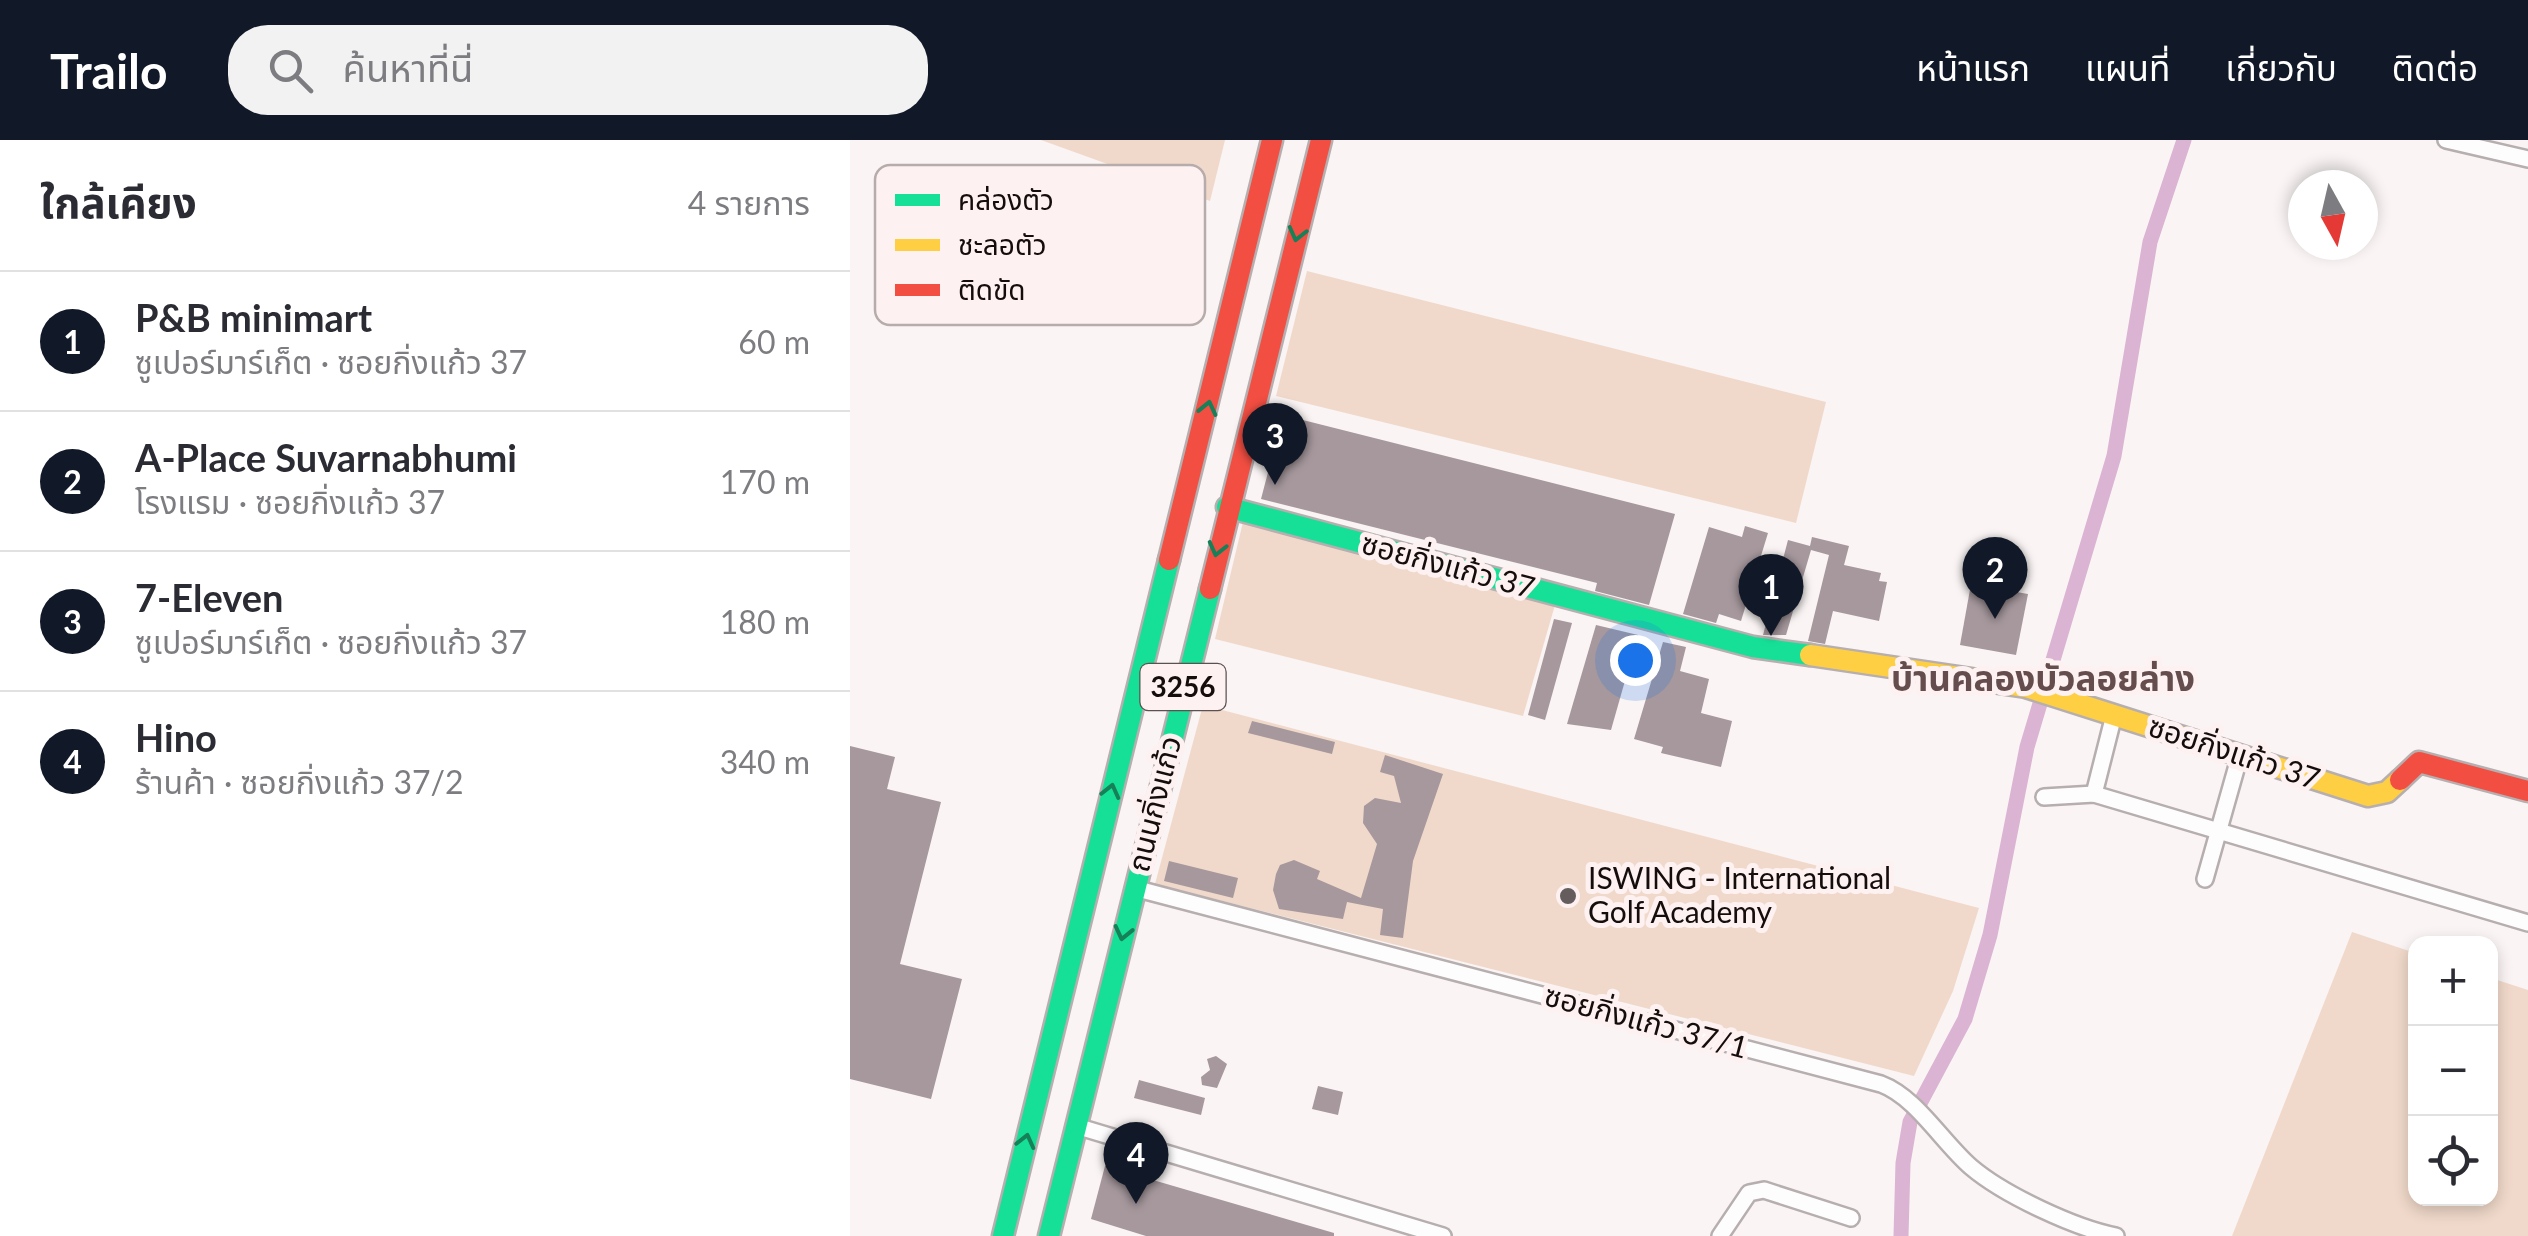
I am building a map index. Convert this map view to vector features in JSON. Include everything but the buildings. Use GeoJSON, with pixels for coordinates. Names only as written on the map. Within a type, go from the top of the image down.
{"type":"FeatureCollection","features":[{"type":"Feature","properties":{"kind":"main road","name":"ถนนกิ่งแก้ว"},"geometry":{"type":"LineString","coordinates":[[1004,1236],[1272,140]]}},
{"type":"Feature","properties":{"kind":"main road","name":"ถนนกิ่งแก้ว"},"geometry":{"type":"LineString","coordinates":[[1050,1236],[1321,140]]}},
{"type":"Feature","properties":{"kind":"main road","name":"ซอยกิ่งแก้ว 37"},"geometry":{"type":"LineString","coordinates":[[1228,507],[1754,647],[2026,687],[2368,796],[2387,792],[2419,762],[2528,791]]}},
{"type":"Feature","properties":{"kind":"street"},"geometry":{"type":"LineString","coordinates":[[2446,140],[2528,159]]}},
{"type":"Feature","properties":{"kind":"street"},"geometry":{"type":"LineString","coordinates":[[2094,794],[2114,715]]}},
{"type":"Feature","properties":{"kind":"street"},"geometry":{"type":"LineString","coordinates":[[2205,879],[2240,755]]}},
{"type":"Feature","properties":{"kind":"street"},"geometry":{"type":"LineString","coordinates":[[2044,797],[2094,794],[2528,924]]}},
{"type":"Feature","properties":{"kind":"street","name":"ซอยกิ่งแก้ว 37/1"},"geometry":{"type":"LineString","coordinates":[[1134,888],[1882,1084],[1909,1100],[1922,1120],[1973,1170],[2080,1229],[2116,1236]]}},
{"type":"Feature","properties":{"kind":"street"},"geometry":{"type":"LineString","coordinates":[[1076,1126],[1443,1236]]}},
{"type":"Feature","properties":{"kind":"street"},"geometry":{"type":"LineString","coordinates":[[1720,1236],[1749,1193],[1764,1190],[1851,1218]]}},
{"type":"Feature","properties":{"kind":"shaded area"},"geometry":{"type":"Polygon","coordinates":[[[1041,140],[1225,140],[1210,201],[1205,199],[1205,165],[1110,165],[1041,140]]]}},
{"type":"Feature","properties":{"kind":"shaded area"},"geometry":{"type":"Polygon","coordinates":[[[1307,271],[1826,402],[1796,523],[1276,396],[1307,271]]]}},
{"type":"Feature","properties":{"kind":"shaded area"},"geometry":{"type":"Polygon","coordinates":[[[1243,522],[1555,605],[1523,716],[1215,639],[1243,522]]]}},
{"type":"Feature","properties":{"kind":"shaded area","name":"ISWING - International Golf Academy"},"geometry":{"type":"Polygon","coordinates":[[[1203,705],[1979,908],[1953,991],[1914,1076],[1155,884],[1203,705]]]}},
{"type":"Feature","properties":{"kind":"shaded area"},"geometry":{"type":"Polygon","coordinates":[[[2352,932],[2408,951],[2408,1206],[2498,1206],[2498,980],[2528,990],[2528,1236],[2232,1236],[2352,932]]]}},
{"type":"Feature","properties":{"kind":"waterway"},"geometry":{"type":"LineString","coordinates":[[1901,1236],[1903,1163],[1910,1122],[1965,1019],[1990,935],[2027,747],[2114,456],[2150,242],[2184,140]]}},
{"type":"Feature","properties":{"kind":"traffic: fast"},"geometry":{"type":"LineString","coordinates":[[1227,507],[1753,647],[1810,655]]}},
{"type":"Feature","properties":{"kind":"traffic: fast"},"geometry":{"type":"LineString","coordinates":[[1003,1236],[1169,560]]}},
{"type":"Feature","properties":{"kind":"traffic: fast"},"geometry":{"type":"LineString","coordinates":[[1049,1236],[1210,589]]}},
{"type":"Feature","properties":{"kind":"traffic: slow"},"geometry":{"type":"LineString","coordinates":[[1810,655],[2026,687],[2368,796],[2387,792],[2400,780]]}},
{"type":"Feature","properties":{"kind":"traffic: jam"},"geometry":{"type":"LineString","coordinates":[[1169,560],[1272,140]]}},
{"type":"Feature","properties":{"kind":"traffic: jam"},"geometry":{"type":"LineString","coordinates":[[1210,589],[1321,140]]}},
{"type":"Feature","properties":{"kind":"traffic: jam"},"geometry":{"type":"LineString","coordinates":[[2400,780],[2419,762],[2528,791]]}},
{"type":"Feature","properties":{"kind":"place","name":"7-Eleven"},"geometry":{"type":"Point","coordinates":[1275,485]}},
{"type":"Feature","properties":{"kind":"place","name":"A-Place Suvarnabhumi"},"geometry":{"type":"Point","coordinates":[1995,619]}},
{"type":"Feature","properties":{"kind":"place","name":"P&B minimart"},"geometry":{"type":"Point","coordinates":[1771,636]}},
{"type":"Feature","properties":{"kind":"place","name":"ISWING - International Golf Academy"},"geometry":{"type":"Point","coordinates":[1568,896]}},
{"type":"Feature","properties":{"kind":"place","name":"Hino"},"geometry":{"type":"Point","coordinates":[1136,1204]}},
{"type":"Feature","properties":{"kind":"district","name":"บ้านคลองบัวลอยล่าง"},"geometry":{"type":"Point","coordinates":[2043,679]}}]}
